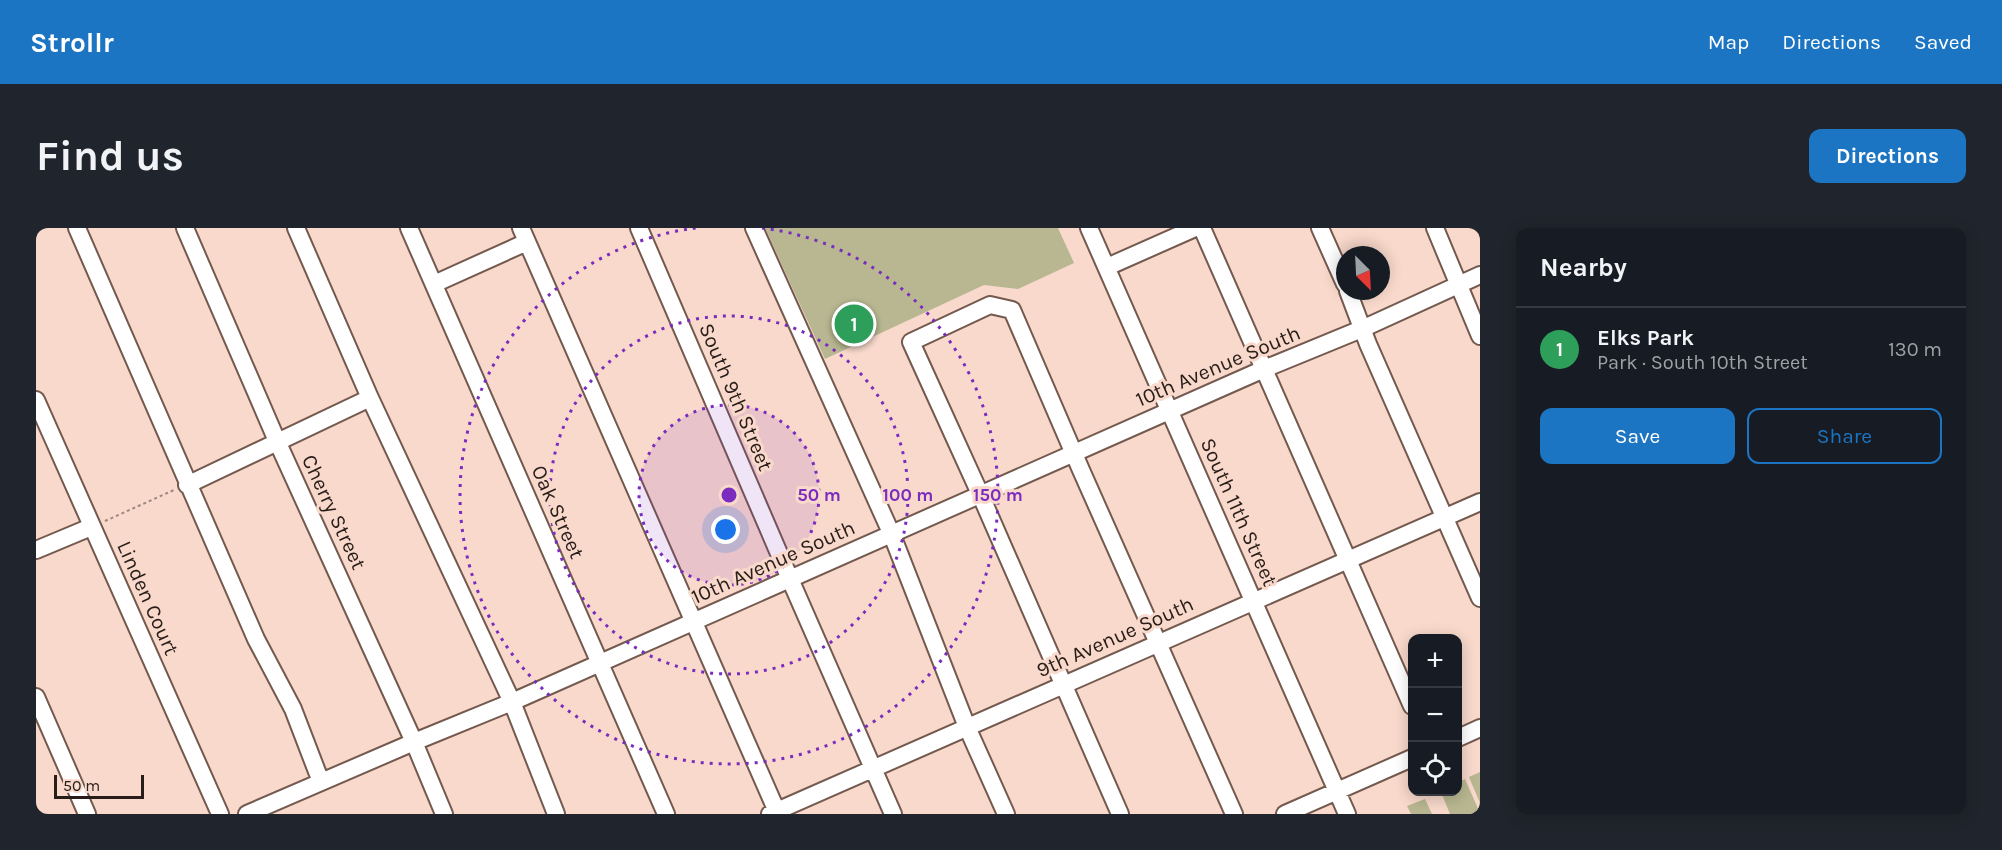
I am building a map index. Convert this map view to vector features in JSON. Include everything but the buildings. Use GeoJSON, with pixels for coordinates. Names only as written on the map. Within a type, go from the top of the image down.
{"type":"FeatureCollection","features":[{"type":"Feature","properties":{"kind":"street"},"geometry":{"type":"LineString","coordinates":[[77,228],[256,639],[293,709],[321,782]]}},
{"type":"Feature","properties":{"kind":"street","name":"Cherry Street"},"geometry":{"type":"LineString","coordinates":[[185,228],[277,441],[414,742],[444,814]]}},
{"type":"Feature","properties":{"kind":"street"},"geometry":{"type":"LineString","coordinates":[[296,228],[370,398],[512,702],[556,814]]}},
{"type":"Feature","properties":{"kind":"street","name":"Oak Street"},"geometry":{"type":"LineString","coordinates":[[409,228],[666,814]]}},
{"type":"Feature","properties":{"kind":"street","name":"South 9th Street"},"geometry":{"type":"LineString","coordinates":[[639,228],[893,814]]}},
{"type":"Feature","properties":{"kind":"street"},"geometry":{"type":"LineString","coordinates":[[754,228],[892,536],[967,727],[1006,814]]}},
{"type":"Feature","properties":{"kind":"street","name":"South 11th Street"},"geometry":{"type":"LineString","coordinates":[[1089,228],[1347,814]]}},
{"type":"Feature","properties":{"kind":"street"},"geometry":{"type":"LineString","coordinates":[[1107,267],[1195,228]]}},
{"type":"Feature","properties":{"kind":"street"},"geometry":{"type":"LineString","coordinates":[[1202,228],[1408,695]]}},
{"type":"Feature","properties":{"kind":"street"},"geometry":{"type":"LineString","coordinates":[[1320,228],[1336,264]]}},
{"type":"Feature","properties":{"kind":"street"},"geometry":{"type":"LineString","coordinates":[[1435,228],[1457,284],[1475,315],[1480,336]]}},
{"type":"Feature","properties":{"kind":"street"},"geometry":{"type":"LineString","coordinates":[[434,284],[524,235],[694,621],[775,813]]}},
{"type":"Feature","properties":{"kind":"street","name":"10th Avenue South"},"geometry":{"type":"LineString","coordinates":[[247,814],[512,702],[892,536],[1264,369],[1364,328],[1480,274]]}},
{"type":"Feature","properties":{"kind":"street"},"geometry":{"type":"LineString","coordinates":[[1352,300],[1368,344],[1480,598]]}},
{"type":"Feature","properties":{"kind":"street"},"geometry":{"type":"LineString","coordinates":[[1120,814],[911,342],[990,305],[1012,310],[1234,814]]}},
{"type":"Feature","properties":{"kind":"street"},"geometry":{"type":"LineString","coordinates":[[187,484],[370,398]]}},
{"type":"Feature","properties":{"kind":"street","name":"Linden Court"},"geometry":{"type":"LineString","coordinates":[[36,400],[220,814]]}},
{"type":"Feature","properties":{"kind":"street","name":"9th Avenue South"},"geometry":{"type":"LineString","coordinates":[[775,813],[872,768],[1480,502]]}},
{"type":"Feature","properties":{"kind":"street"},"geometry":{"type":"LineString","coordinates":[[36,550],[91,526]]}},
{"type":"Feature","properties":{"kind":"street"},"geometry":{"type":"LineString","coordinates":[[36,697],[87,814]]}},
{"type":"Feature","properties":{"kind":"street"},"geometry":{"type":"LineString","coordinates":[[1462,736],[1480,728]]}},
{"type":"Feature","properties":{"kind":"street"},"geometry":{"type":"LineString","coordinates":[[1285,814],[1408,760]]}},
{"type":"Feature","properties":{"kind":"path"},"geometry":{"type":"LineString","coordinates":[[91,526],[187,484]]}},
{"type":"Feature","properties":{"kind":"green space"},"geometry":{"type":"Polygon","coordinates":[[[765,228],[1058,228],[1074,263],[1018,289],[984,285],[825,359],[765,228]]]}},
{"type":"Feature","properties":{"kind":"green space"},"geometry":{"type":"Polygon","coordinates":[[[1480,772],[1480,803],[1469,777],[1480,772]]]}},
{"type":"Feature","properties":{"kind":"green space"},"geometry":{"type":"Polygon","coordinates":[[[1465,779],[1480,814],[1450,814],[1443,796],[1462,796],[1462,780],[1465,779]]]}},
{"type":"Feature","properties":{"kind":"green space"},"geometry":{"type":"Polygon","coordinates":[[[1425,799],[1432,814],[1411,814],[1407,806],[1425,799]]]}},
{"type":"Feature","properties":{"kind":"place","name":"Elks Park"},"geometry":{"type":"Point","coordinates":[854,324]}}]}
